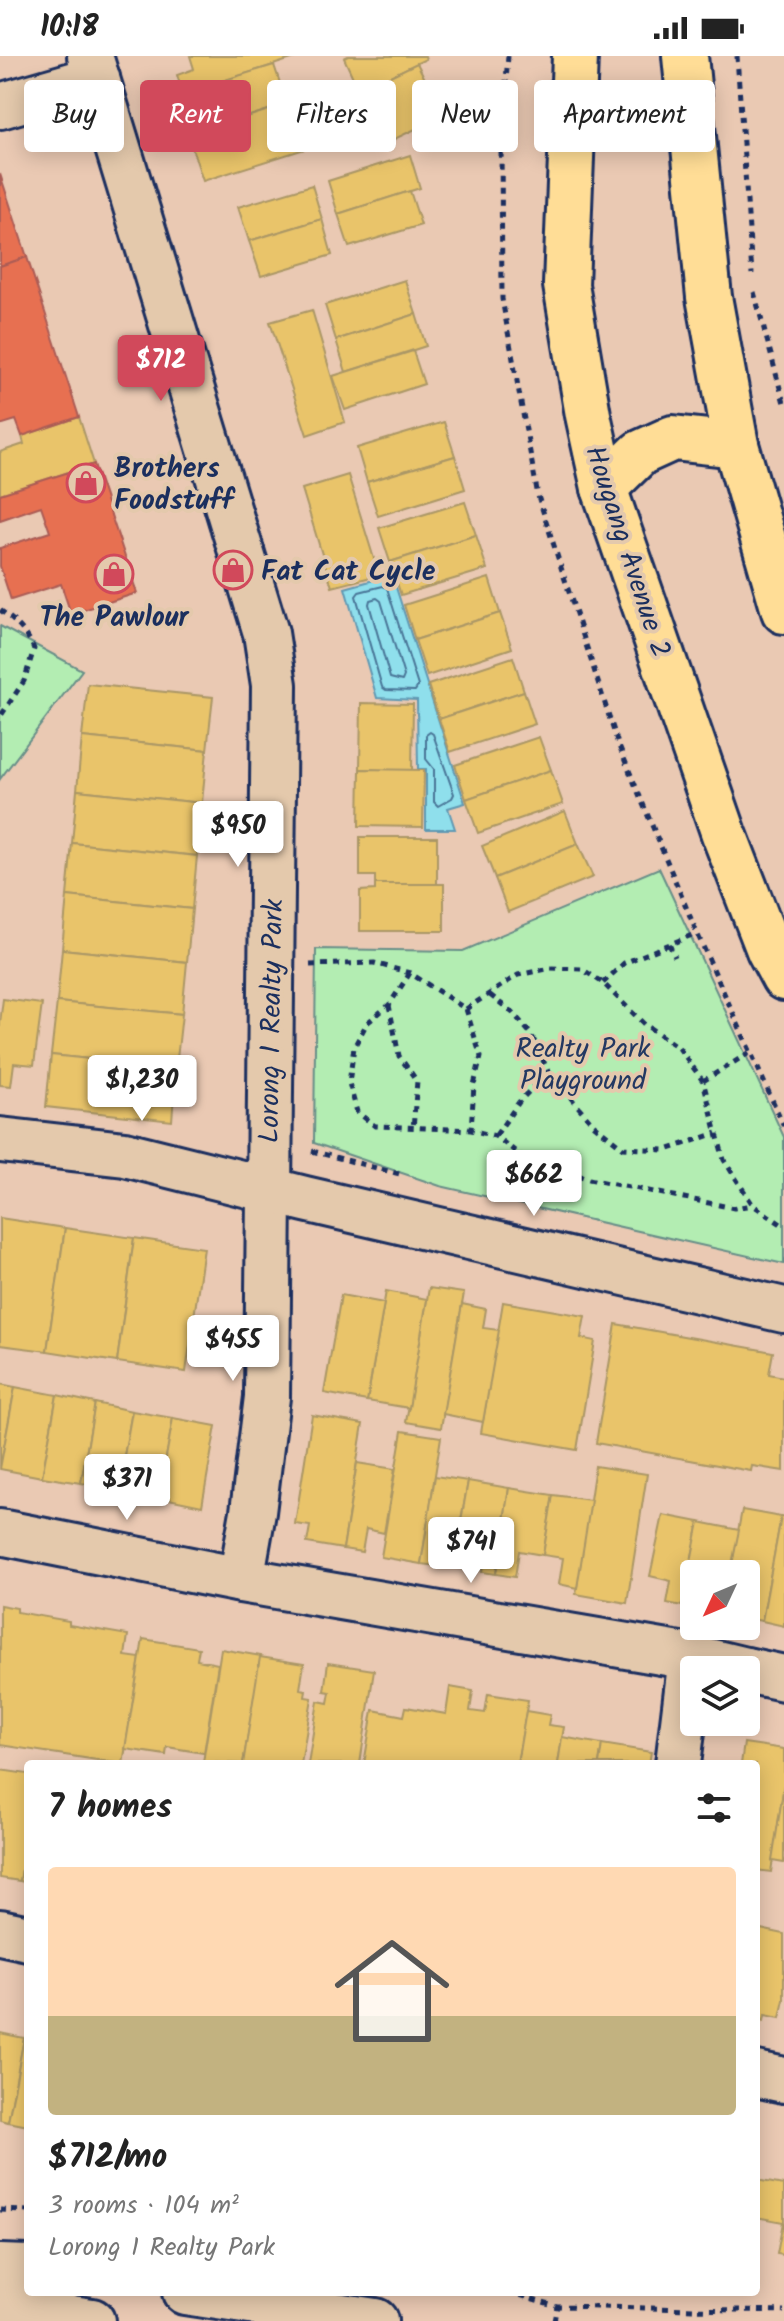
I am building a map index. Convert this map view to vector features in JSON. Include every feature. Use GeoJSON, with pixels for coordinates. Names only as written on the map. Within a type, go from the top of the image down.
{"type":"FeatureCollection","features":[{"type":"Feature","properties":{"kind":"highway","name":"Hougang Avenue 2"},"geometry":{"type":"LineString","coordinates":[[575,56],[566,285],[604,488],[724,834],[769,950],[784,978]]}},
{"type":"Feature","properties":{"kind":"highway"},"geometry":{"type":"LineString","coordinates":[[685,56],[709,297],[736,445],[784,611]]}},
{"type":"Feature","properties":{"kind":"highway"},"geometry":{"type":"LineString","coordinates":[[604,488],[640,453],[673,438],[736,445]]}},
{"type":"Feature","properties":{"kind":"street"},"geometry":{"type":"LineString","coordinates":[[0,106],[94,67]]}},
{"type":"Feature","properties":{"kind":"street","name":"Lorong 1 Realty Park"},"geometry":{"type":"LineString","coordinates":[[94,67],[266,633],[274,685],[267,1397],[241,1580]]}},
{"type":"Feature","properties":{"kind":"street"},"geometry":{"type":"LineString","coordinates":[[0,1140],[125,1154],[784,1310]]}},
{"type":"Feature","properties":{"kind":"street"},"geometry":{"type":"LineString","coordinates":[[0,1532],[241,1580],[685,1656]]}},
{"type":"Feature","properties":{"kind":"street"},"geometry":{"type":"LineString","coordinates":[[760,1673],[784,1678]]}},
{"type":"Feature","properties":{"kind":"street"},"geometry":{"type":"LineString","coordinates":[[678,1760],[681,1736]]}},
{"type":"Feature","properties":{"kind":"street"},"geometry":{"type":"LineString","coordinates":[[0,1932],[24,1937]]}},
{"type":"Feature","properties":{"kind":"street"},"geometry":{"type":"LineString","coordinates":[[760,2075],[784,2080]]}},
{"type":"Feature","properties":{"kind":"street"},"geometry":{"type":"LineString","coordinates":[[0,2267],[24,2268]]}},
{"type":"Feature","properties":{"kind":"street"},"geometry":{"type":"LineString","coordinates":[[211,2296],[375,2321]]}},
{"type":"Feature","properties":{"kind":"street"},"geometry":{"type":"LineString","coordinates":[[0,2309],[92,2321]]}},
{"type":"Feature","properties":{"kind":"path"},"geometry":{"type":"LineString","coordinates":[[737,56],[752,275]]}},
{"type":"Feature","properties":{"kind":"path"},"geometry":{"type":"LineString","coordinates":[[753,291],[784,403]]}},
{"type":"Feature","properties":{"kind":"path"},"geometry":{"type":"LineString","coordinates":[[0,610],[21,628],[34,649],[24,681],[0,717]]}},
{"type":"Feature","properties":{"kind":"path"},"geometry":{"type":"LineString","coordinates":[[603,983],[624,963],[697,933]]}},
{"type":"Feature","properties":{"kind":"path"},"geometry":{"type":"LineString","coordinates":[[669,943],[675,957]]}},
{"type":"Feature","properties":{"kind":"path"},"geometry":{"type":"LineString","coordinates":[[309,965],[374,963],[410,973],[466,1009],[481,1057],[474,1085],[471,1130]]}},
{"type":"Feature","properties":{"kind":"path"},"geometry":{"type":"LineString","coordinates":[[466,1009],[518,975],[551,968],[582,969],[603,983],[644,1024],[679,1048],[703,1081],[724,1160],[753,1205],[784,1226]]}},
{"type":"Feature","properties":{"kind":"path"},"geometry":{"type":"LineString","coordinates":[[410,973],[389,1005],[367,1023],[354,1047],[349,1083],[357,1112],[375,1126],[471,1130],[495,1136],[520,1155],[589,1179],[734,1208],[753,1205]]}},
{"type":"Feature","properties":{"kind":"path"},"geometry":{"type":"LineString","coordinates":[[490,995],[513,1013],[531,1034],[548,1071],[593,1124],[623,1148],[666,1150],[717,1133]]}},
{"type":"Feature","properties":{"kind":"path"},"geometry":{"type":"LineString","coordinates":[[389,1005],[399,1056],[417,1081],[413,1129]]}},
{"type":"Feature","properties":{"kind":"path"},"geometry":{"type":"LineString","coordinates":[[703,1081],[749,1053]]}},
{"type":"Feature","properties":{"kind":"path"},"geometry":{"type":"LineString","coordinates":[[495,1136],[519,1102],[548,1071]]}},
{"type":"Feature","properties":{"kind":"path"},"geometry":{"type":"LineString","coordinates":[[0,2210],[24,2211]]}},
{"type":"Feature","properties":{"kind":"path"},"geometry":{"type":"LineString","coordinates":[[523,2296],[557,2306],[784,2311]]}},
{"type":"Feature","properties":{"kind":"path"},"geometry":{"type":"LineString","coordinates":[[554,2321],[557,2306]]}},
{"type":"Feature","properties":{"kind":"green space"},"geometry":{"type":"Polygon","coordinates":[[[0,626],[82,670],[0,779],[0,626]]]}},
{"type":"Feature","properties":{"kind":"green space","name":"Realty Park Playground"},"geometry":{"type":"Polygon","coordinates":[[[659,868],[784,1137],[784,1264],[440,1186],[314,1143],[316,949],[463,951],[659,868]]]}},
{"type":"Feature","properties":{"kind":"water"},"geometry":{"type":"Polygon","coordinates":[[[392,575],[465,803],[448,808],[455,829],[426,829],[426,769],[418,769],[417,700],[377,698],[345,588],[392,575]]]}},
{"type":"Feature","properties":{"kind":"building: Homes"},"geometry":{"type":"Polygon","coordinates":[[[190,56],[301,56],[226,80],[179,80],[177,75],[194,69],[190,56]]]}},
{"type":"Feature","properties":{"kind":"building: Homes"},"geometry":{"type":"Polygon","coordinates":[[[425,56],[426,59],[382,80],[354,80],[344,58],[425,56]]]}},
{"type":"Feature","properties":{"kind":"building: Homes"},"geometry":{"type":"Polygon","coordinates":[[[417,63],[426,80],[412,80],[412,131],[396,138],[396,80],[382,80],[417,63]]]}},
{"type":"Feature","properties":{"kind":"building: Homes"},"geometry":{"type":"Polygon","coordinates":[[[274,65],[279,80],[267,80],[267,110],[251,116],[251,80],[225,80],[274,65]]]}},
{"type":"Feature","properties":{"kind":"building: Homes"},"geometry":{"type":"Polygon","coordinates":[[[267,111],[267,152],[295,152],[203,181],[193,152],[251,152],[251,116],[267,111]]]}},
{"type":"Feature","properties":{"kind":"building: Homes"},"geometry":{"type":"Polygon","coordinates":[[[410,155],[420,188],[338,214],[328,181],[410,155]]]}},
{"type":"Feature","properties":{"kind":"building: Homes"},"geometry":{"type":"Polygon","coordinates":[[[312,185],[322,219],[249,241],[238,207],[312,185]]]}},
{"type":"Feature","properties":{"kind":"building: Homes"},"geometry":{"type":"Polygon","coordinates":[[[410,191],[421,225],[349,247],[338,214],[410,191]]]}},
{"type":"Feature","properties":{"kind":"building: Homes"},"geometry":{"type":"Polygon","coordinates":[[[322,219],[332,255],[261,276],[249,241],[322,219]]]}},
{"type":"Feature","properties":{"kind":"building: Homes"},"geometry":{"type":"Polygon","coordinates":[[[405,280],[416,314],[336,340],[325,305],[405,280]]]}},
{"type":"Feature","properties":{"kind":"building: Homes"},"geometry":{"type":"Polygon","coordinates":[[[312,310],[345,422],[307,435],[270,322],[312,310]]]}},
{"type":"Feature","properties":{"kind":"building: Homes"},"geometry":{"type":"Polygon","coordinates":[[[416,314],[426,346],[346,372],[336,340],[416,314]]]}},
{"type":"Feature","properties":{"kind":"building: Homes"},"geometry":{"type":"Polygon","coordinates":[[[413,351],[424,384],[345,410],[333,376],[413,351]]]}},
{"type":"Feature","properties":{"kind":"building: Homes"},"geometry":{"type":"Polygon","coordinates":[[[79,417],[94,464],[0,494],[0,452],[24,444],[22,436],[79,417]]]}},
{"type":"Feature","properties":{"kind":"building: Homes"},"geometry":{"type":"Polygon","coordinates":[[[444,422],[455,456],[367,482],[357,448],[444,422]]]}},
{"type":"Feature","properties":{"kind":"building: Homes"},"geometry":{"type":"Polygon","coordinates":[[[455,456],[465,489],[378,516],[367,482],[455,456]]]}},
{"type":"Feature","properties":{"kind":"building: Homes"},"geometry":{"type":"Polygon","coordinates":[[[348,475],[379,575],[332,587],[302,489],[348,475]]]}},
{"type":"Feature","properties":{"kind":"building: Homes"},"geometry":{"type":"Polygon","coordinates":[[[465,502],[476,535],[390,562],[379,528],[465,502]]]}},
{"type":"Feature","properties":{"kind":"building: Homes"},"geometry":{"type":"Polygon","coordinates":[[[476,535],[487,569],[401,595],[390,562],[476,535]]]}},
{"type":"Feature","properties":{"kind":"building: Homes"},"geometry":{"type":"Polygon","coordinates":[[[489,578],[500,613],[415,640],[404,605],[489,578]]]}},
{"type":"Feature","properties":{"kind":"building: Homes"},"geometry":{"type":"Polygon","coordinates":[[[500,613],[512,648],[427,676],[415,640],[500,613]]]}},
{"type":"Feature","properties":{"kind":"building: Homes"},"geometry":{"type":"Polygon","coordinates":[[[513,657],[524,691],[439,719],[428,685],[513,657]]]}},
{"type":"Feature","properties":{"kind":"building: Homes"},"geometry":{"type":"Polygon","coordinates":[[[88,684],[213,697],[207,750],[82,737],[88,684]]]}},
{"type":"Feature","properties":{"kind":"building: Homes"},"geometry":{"type":"Polygon","coordinates":[[[524,691],[535,724],[450,752],[439,719],[524,691]]]}},
{"type":"Feature","properties":{"kind":"building: Homes"},"geometry":{"type":"Polygon","coordinates":[[[361,703],[413,704],[412,771],[360,769],[361,703]]]}},
{"type":"Feature","properties":{"kind":"building: Homes"},"geometry":{"type":"Polygon","coordinates":[[[82,737],[207,750],[202,803],[77,790],[82,737]]]}},
{"type":"Feature","properties":{"kind":"building: Homes"},"geometry":{"type":"Polygon","coordinates":[[[539,737],[551,770],[466,799],[455,765],[539,737]]]}},
{"type":"Feature","properties":{"kind":"building: Homes"},"geometry":{"type":"Polygon","coordinates":[[[360,769],[424,770],[423,827],[359,826],[360,769]]]}},
{"type":"Feature","properties":{"kind":"building: Homes"},"geometry":{"type":"Polygon","coordinates":[[[551,770],[563,804],[478,833],[466,799],[551,770]]]}},
{"type":"Feature","properties":{"kind":"building: Homes"},"geometry":{"type":"Polygon","coordinates":[[[77,790],[202,803],[197,856],[72,843],[77,790]]]}},
{"type":"Feature","properties":{"kind":"building: Homes"},"geometry":{"type":"Polygon","coordinates":[[[565,811],[578,844],[495,878],[482,846],[565,811]]]}},
{"type":"Feature","properties":{"kind":"building: Homes"},"geometry":{"type":"Polygon","coordinates":[[[360,837],[437,837],[437,884],[375,884],[375,876],[360,876],[360,837]]]}},
{"type":"Feature","properties":{"kind":"building: Homes"},"geometry":{"type":"Polygon","coordinates":[[[72,843],[197,856],[192,909],[67,896],[72,843]]]}},
{"type":"Feature","properties":{"kind":"building: Homes"},"geometry":{"type":"Polygon","coordinates":[[[578,844],[593,877],[508,912],[495,878],[578,844]]]}},
{"type":"Feature","properties":{"kind":"building: Homes"},"geometry":{"type":"Polygon","coordinates":[[[375,884],[444,884],[444,931],[360,931],[360,891],[375,890],[375,884]]]}},
{"type":"Feature","properties":{"kind":"building: Homes"},"geometry":{"type":"Polygon","coordinates":[[[67,896],[192,909],[187,962],[62,949],[67,896]]]}},
{"type":"Feature","properties":{"kind":"building: Homes"},"geometry":{"type":"Polygon","coordinates":[[[62,949],[187,962],[182,1014],[57,1002],[62,949]]]}},
{"type":"Feature","properties":{"kind":"building: Homes"},"geometry":{"type":"Polygon","coordinates":[[[3,999],[42,1004],[34,1065],[14,1063],[11,1086],[0,1085],[3,999]]]}},
{"type":"Feature","properties":{"kind":"building: Homes"},"geometry":{"type":"Polygon","coordinates":[[[57,1002],[182,1014],[176,1068],[51,1055],[57,1002]]]}},
{"type":"Feature","properties":{"kind":"building: Homes"},"geometry":{"type":"Polygon","coordinates":[[[51,1055],[176,1068],[172,1121],[46,1107],[51,1055]]]}},
{"type":"Feature","properties":{"kind":"building: Homes"},"geometry":{"type":"Polygon","coordinates":[[[0,1218],[65,1228],[47,1351],[0,1345],[0,1218]]]}},
{"type":"Feature","properties":{"kind":"building: Homes"},"geometry":{"type":"Polygon","coordinates":[[[65,1228],[134,1238],[117,1362],[47,1351],[65,1228]]]}},
{"type":"Feature","properties":{"kind":"building: Homes"},"geometry":{"type":"Polygon","coordinates":[[[134,1238],[204,1248],[186,1372],[117,1362],[134,1238]]]}},
{"type":"Feature","properties":{"kind":"building: Homes"},"geometry":{"type":"Polygon","coordinates":[[[429,1288],[464,1293],[441,1428],[406,1422],[429,1288]]]}},
{"type":"Feature","properties":{"kind":"building: Homes"},"geometry":{"type":"Polygon","coordinates":[[[386,1291],[427,1299],[409,1408],[367,1401],[386,1291]]]}},
{"type":"Feature","properties":{"kind":"building: Homes"},"geometry":{"type":"Polygon","coordinates":[[[341,1295],[384,1303],[367,1401],[324,1393],[341,1295]]]}},
{"type":"Feature","properties":{"kind":"building: Homes"},"geometry":{"type":"Polygon","coordinates":[[[503,1302],[585,1316],[581,1338],[595,1341],[577,1450],[481,1433],[503,1302]]]}},
{"type":"Feature","properties":{"kind":"building: Homes"},"geometry":{"type":"Polygon","coordinates":[[[462,1304],[486,1309],[483,1328],[499,1330],[483,1422],[443,1414],[462,1304]]]}},
{"type":"Feature","properties":{"kind":"building: Homes"},"geometry":{"type":"Polygon","coordinates":[[[616,1324],[773,1352],[769,1374],[784,1377],[784,1471],[752,1466],[751,1471],[596,1443],[616,1324]]]}},
{"type":"Feature","properties":{"kind":"building: Homes"},"geometry":{"type":"Polygon","coordinates":[[[0,1384],[15,1387],[0,1469],[0,1384]]]}},
{"type":"Feature","properties":{"kind":"building: Homes"},"geometry":{"type":"Polygon","coordinates":[[[15,1387],[57,1395],[42,1477],[0,1469],[15,1387]]]}},
{"type":"Feature","properties":{"kind":"building: Homes"},"geometry":{"type":"Polygon","coordinates":[[[57,1395],[95,1403],[81,1483],[42,1477],[57,1395]]]}},
{"type":"Feature","properties":{"kind":"building: Homes"},"geometry":{"type":"Polygon","coordinates":[[[95,1403],[132,1411],[118,1490],[81,1483],[95,1403]]]}},
{"type":"Feature","properties":{"kind":"building: Homes"},"geometry":{"type":"Polygon","coordinates":[[[132,1411],[173,1418],[159,1497],[118,1490],[132,1411]]]}},
{"type":"Feature","properties":{"kind":"building: Homes"},"geometry":{"type":"Polygon","coordinates":[[[312,1415],[363,1424],[343,1549],[307,1543],[310,1526],[295,1524],[312,1415]]]}},
{"type":"Feature","properties":{"kind":"building: Homes"},"geometry":{"type":"Polygon","coordinates":[[[173,1418],[216,1426],[202,1506],[159,1497],[173,1418]]]}},
{"type":"Feature","properties":{"kind":"building: Homes"},"geometry":{"type":"Polygon","coordinates":[[[402,1431],[441,1437],[421,1564],[381,1557],[402,1431]]]}},
{"type":"Feature","properties":{"kind":"building: Homes"},"geometry":{"type":"Polygon","coordinates":[[[357,1463],[395,1469],[384,1533],[366,1529],[362,1552],[343,1549],[357,1463]]]}},
{"type":"Feature","properties":{"kind":"building: Homes"},"geometry":{"type":"Polygon","coordinates":[[[595,1466],[647,1474],[627,1603],[576,1594],[595,1466]]]}},
{"type":"Feature","properties":{"kind":"building: Homes"},"geometry":{"type":"Polygon","coordinates":[[[435,1476],[468,1481],[457,1545],[441,1542],[437,1566],[421,1564],[435,1476]]]}},
{"type":"Feature","properties":{"kind":"building: Homes"},"geometry":{"type":"Polygon","coordinates":[[[468,1481],[509,1488],[496,1574],[482,1572],[485,1550],[457,1545],[468,1481]]]}},
{"type":"Feature","properties":{"kind":"building: Homes"},"geometry":{"type":"Polygon","coordinates":[[[509,1488],[553,1495],[543,1555],[519,1551],[515,1577],[496,1574],[509,1488]]]}},
{"type":"Feature","properties":{"kind":"building: Homes"},"geometry":{"type":"Polygon","coordinates":[[[553,1495],[591,1500],[577,1588],[559,1584],[563,1558],[543,1555],[553,1495]]]}},
{"type":"Feature","properties":{"kind":"building: Homes"},"geometry":{"type":"Polygon","coordinates":[[[742,1510],[781,1517],[762,1621],[760,1560],[733,1560],[742,1510]]]}},
{"type":"Feature","properties":{"kind":"building: Homes"},"geometry":{"type":"Polygon","coordinates":[[[663,1515],[699,1522],[691,1560],[680,1560],[680,1606],[667,1603],[671,1581],[650,1576],[663,1515]]]}},
{"type":"Feature","properties":{"kind":"building: Homes"},"geometry":{"type":"Polygon","coordinates":[[[781,1517],[784,1517],[784,1626],[762,1621],[781,1517]]]}},
{"type":"Feature","properties":{"kind":"building: Homes"},"geometry":{"type":"Polygon","coordinates":[[[699,1522],[739,1530],[733,1560],[691,1560],[699,1522]]]}},
{"type":"Feature","properties":{"kind":"building: Homes"},"geometry":{"type":"Polygon","coordinates":[[[0,1605],[17,1608],[17,1612],[69,1621],[69,1625],[128,1635],[125,1656],[140,1658],[124,1760],[97,1760],[0,1745],[0,1605]]]}},
{"type":"Feature","properties":{"kind":"building: Homes"},"geometry":{"type":"Polygon","coordinates":[[[143,1639],[199,1648],[197,1660],[218,1664],[204,1753],[167,1747],[166,1755],[125,1749],[143,1639]]]}},
{"type":"Feature","properties":{"kind":"building: Homes"},"geometry":{"type":"Polygon","coordinates":[[[221,1649],[261,1656],[244,1760],[203,1760],[221,1649]]]}},
{"type":"Feature","properties":{"kind":"building: Homes"},"geometry":{"type":"Polygon","coordinates":[[[260,1657],[304,1664],[300,1689],[306,1690],[305,1697],[312,1698],[302,1760],[244,1760],[260,1657]]]}},
{"type":"Feature","properties":{"kind":"building: Homes"},"geometry":{"type":"Polygon","coordinates":[[[328,1663],[374,1670],[361,1760],[309,1760],[318,1701],[328,1703],[330,1692],[324,1691],[328,1663]]]}},
{"type":"Feature","properties":{"kind":"building: Homes"},"geometry":{"type":"Polygon","coordinates":[[[450,1687],[473,1691],[470,1711],[485,1713],[488,1694],[528,1700],[518,1760],[365,1760],[373,1710],[404,1716],[406,1707],[446,1714],[450,1687]]]}},
{"type":"Feature","properties":{"kind":"building: Homes"},"geometry":{"type":"Polygon","coordinates":[[[526,1711],[550,1715],[548,1725],[564,1727],[559,1760],[518,1760],[526,1711]]]}},
{"type":"Feature","properties":{"kind":"building: Homes"},"geometry":{"type":"Polygon","coordinates":[[[562,1737],[602,1744],[600,1760],[559,1760],[562,1737]]]}},
{"type":"Feature","properties":{"kind":"building: Homes"},"geometry":{"type":"Polygon","coordinates":[[[744,1743],[784,1749],[784,1785],[771,1872],[760,1871],[760,1760],[742,1760],[744,1743]]]}},
{"type":"Feature","properties":{"kind":"building: Homes"},"geometry":{"type":"Polygon","coordinates":[[[602,1744],[651,1752],[650,1760],[600,1760],[602,1744]]]}},
{"type":"Feature","properties":{"kind":"building: Homes"},"geometry":{"type":"Polygon","coordinates":[[[0,1770],[24,1773],[24,1858],[20,1881],[0,1878],[0,1770]]]}},
{"type":"Feature","properties":{"kind":"building: Homes"},"geometry":{"type":"Polygon","coordinates":[[[784,1785],[784,1863],[772,1861],[784,1785]]]}},
{"type":"Feature","properties":{"kind":"building: Homes"},"geometry":{"type":"Polygon","coordinates":[[[24,1858],[24,1882],[20,1881],[24,1858]]]}},
{"type":"Feature","properties":{"kind":"building: Homes"},"geometry":{"type":"Polygon","coordinates":[[[760,1929],[784,1934],[784,2000],[780,2018],[765,2015],[764,2021],[760,2020],[760,1929]]]}},
{"type":"Feature","properties":{"kind":"building: Homes"},"geometry":{"type":"Polygon","coordinates":[[[0,2033],[24,2038],[8,2122],[0,2120],[0,2033]]]}},
{"type":"Feature","properties":{"kind":"building: Homes"},"geometry":{"type":"Polygon","coordinates":[[[24,2038],[24,2125],[8,2122],[24,2038]]]}},
{"type":"Feature","properties":{"kind":"building: Homes"},"geometry":{"type":"Polygon","coordinates":[[[760,2181],[784,2185],[784,2255],[777,2254],[783,2222],[760,2218],[760,2181]]]}},
{"type":"Feature","properties":{"kind":"building: Shops"},"geometry":{"type":"Polygon","coordinates":[[[0,174],[27,257],[0,266],[0,174]]]}},
{"type":"Feature","properties":{"kind":"building: Shops"},"geometry":{"type":"Polygon","coordinates":[[[27,257],[79,417],[22,436],[16,420],[0,425],[0,266],[27,257]]]}},
{"type":"Feature","properties":{"kind":"building: Shops"},"geometry":{"type":"Polygon","coordinates":[[[94,464],[137,593],[71,614],[61,584],[11,600],[0,566],[0,548],[50,532],[41,506],[0,520],[0,494],[94,464]]]}},
{"type":"Feature","properties":{"kind":"place","name":"Brothers Foodstuff"},"geometry":{"type":"Point","coordinates":[86,483]}},
{"type":"Feature","properties":{"kind":"place","name":"Fat Cat Cycle"},"geometry":{"type":"Point","coordinates":[233,570]}},
{"type":"Feature","properties":{"kind":"place","name":"The Pawlour"},"geometry":{"type":"Point","coordinates":[114,574]}}]}
